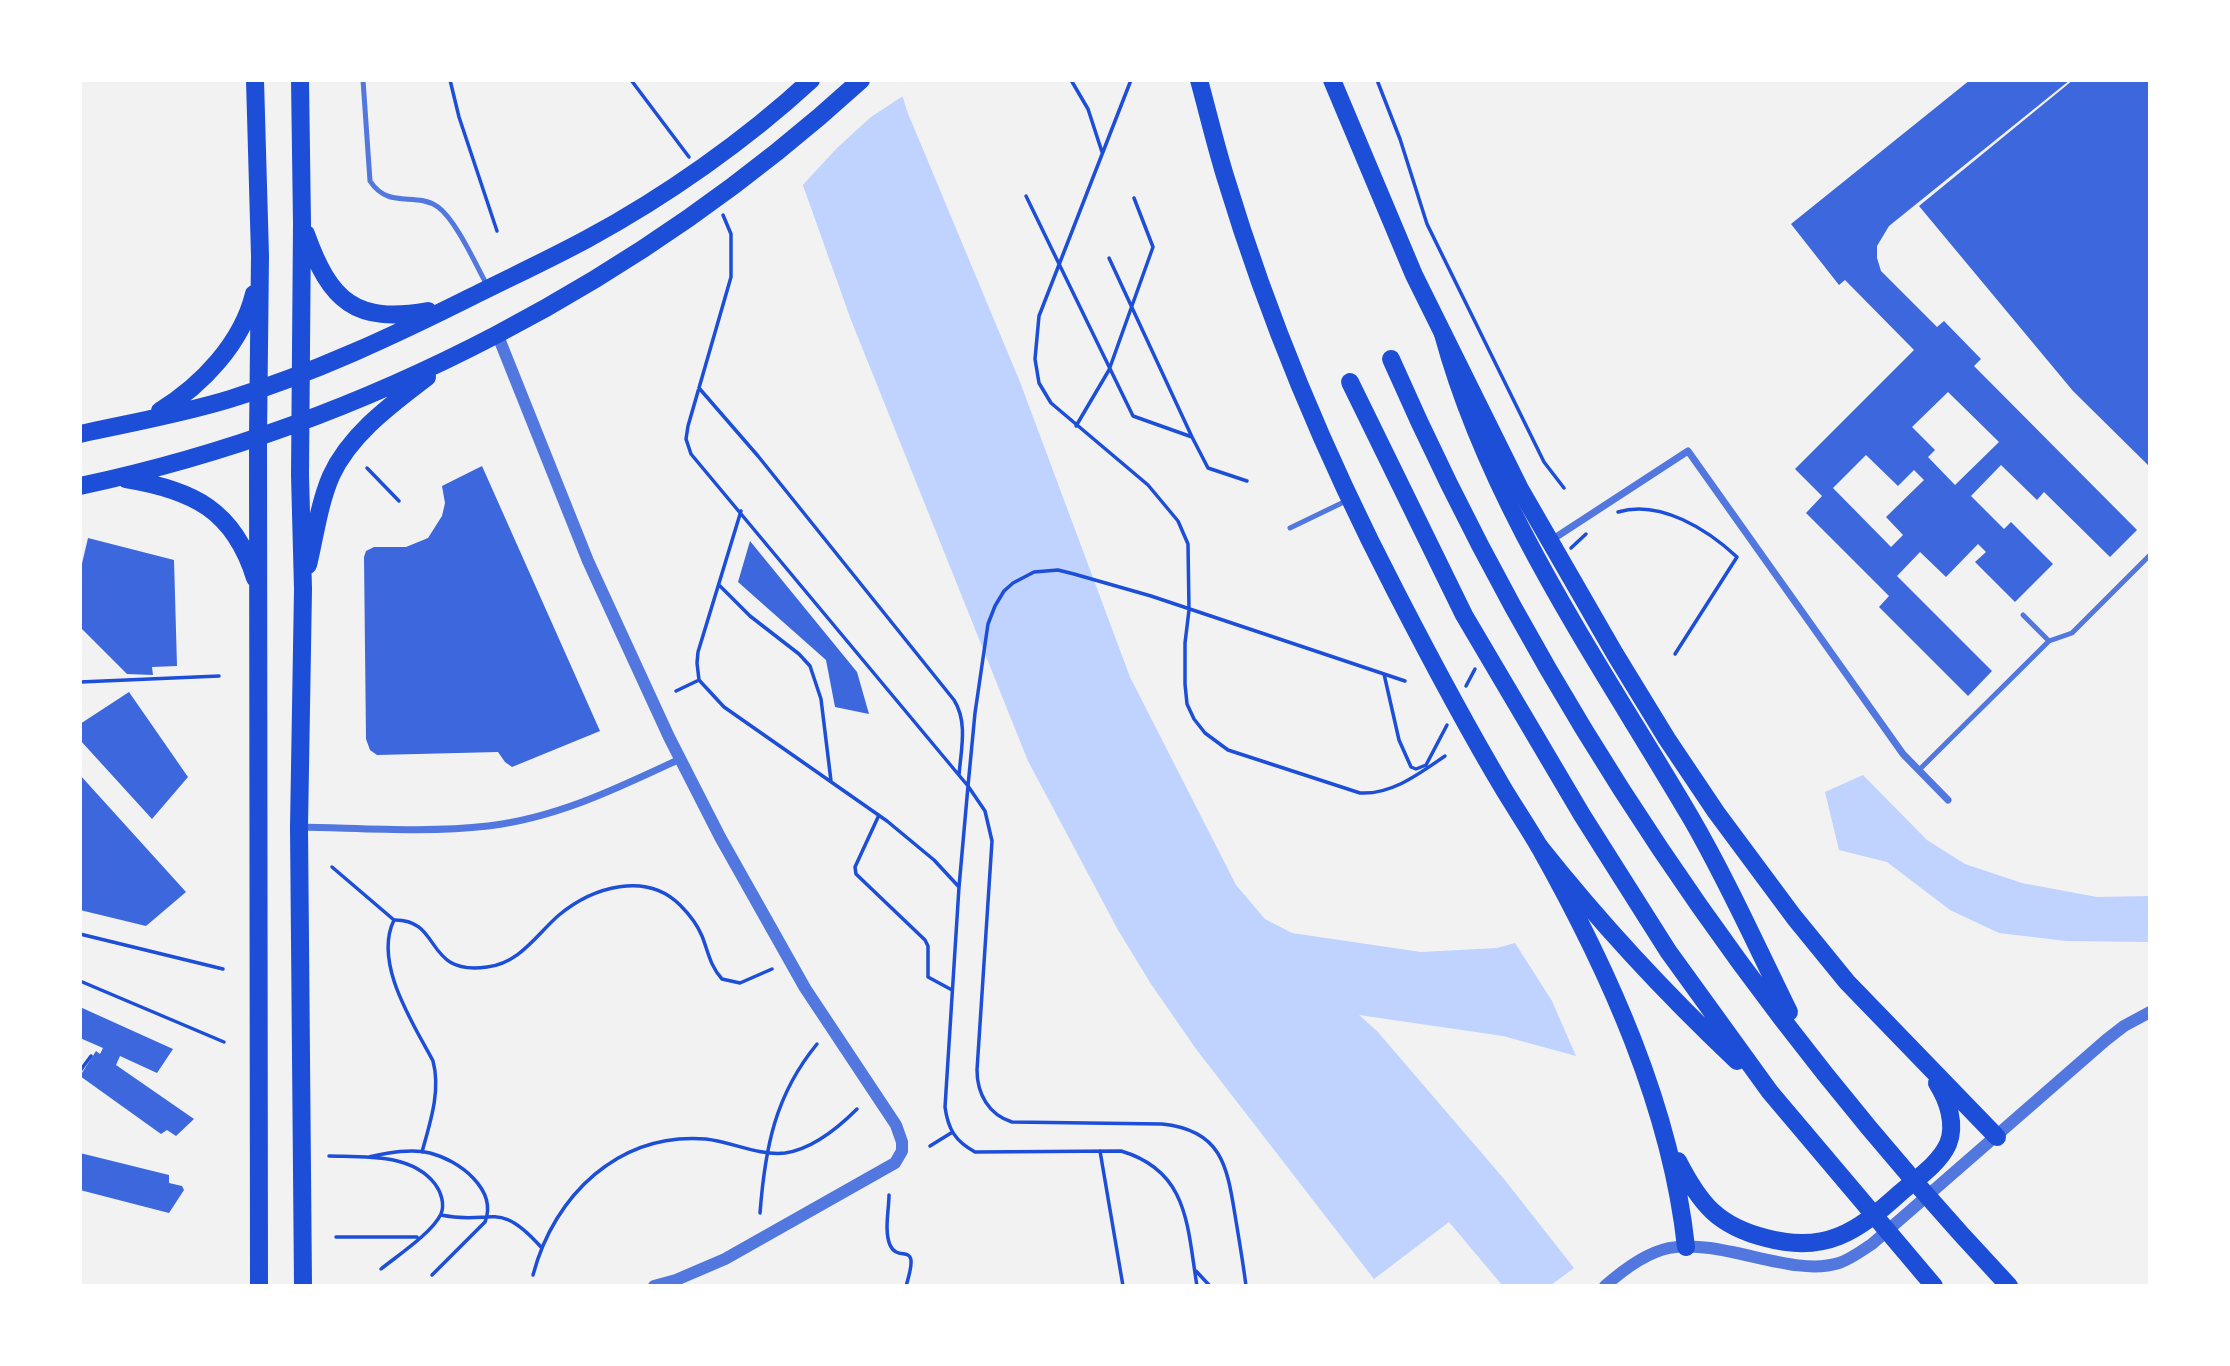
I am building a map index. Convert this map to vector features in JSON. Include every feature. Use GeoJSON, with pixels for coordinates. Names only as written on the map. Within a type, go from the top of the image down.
{"type":"FeatureCollection","features":[{"type":"Feature","properties":{"kind":"main road"},"geometry":{"type":"LineString","coordinates":[[255,80],[260,256],[259,1286]]}},
{"type":"Feature","properties":{"kind":"main road"},"geometry":{"type":"LineString","coordinates":[[300,80],[303,589],[299,827],[303,1286]]}},
{"type":"Feature","properties":{"kind":"main road"},"geometry":{"type":"LineString","coordinates":[[80,434],[145,420],[259,389],[445,311],[629,215],[750,132],[811,80]]}},
{"type":"Feature","properties":{"kind":"main road"},"geometry":{"type":"LineString","coordinates":[[80,486],[258,438],[360,398],[498,335],[538,313],[700,211],[765,163],[861,80]]}},
{"type":"Feature","properties":{"kind":"main road"},"geometry":{"type":"LineString","coordinates":[[1199,80],[1226,179],[1270,306],[1351,498],[1394,588],[1448,690],[1502,787],[1539,846],[1587,936],[1641,1063],[1665,1136],[1682,1207],[1686,1247]]}},
{"type":"Feature","properties":{"kind":"main road"},"geometry":{"type":"LineString","coordinates":[[1332,80],[1414,275],[1520,489],[1646,706],[1716,812],[1794,917],[1847,982],[1997,1137]]}},
{"type":"Feature","properties":{"kind":"main road"},"geometry":{"type":"LineString","coordinates":[[302,224],[325,276],[337,292],[356,308],[379,315],[401,316],[433,310],[471,297]]}},
{"type":"Feature","properties":{"kind":"main road"},"geometry":{"type":"LineString","coordinates":[[145,420],[187,392],[206,374],[233,339],[247,316],[254,296],[260,256]]}},
{"type":"Feature","properties":{"kind":"main road"},"geometry":{"type":"LineString","coordinates":[[1443,334],[1463,402],[1504,492],[1586,644],[1708,848],[1810,1056]]}},
{"type":"Feature","properties":{"kind":"main road"},"geometry":{"type":"LineString","coordinates":[[303,589],[326,490],[338,464],[379,416],[449,359]]}},
{"type":"Feature","properties":{"kind":"main road"},"geometry":{"type":"LineString","coordinates":[[1391,359],[1430,447],[1532,641],[1620,786],[1672,864],[1810,1056],[1898,1164],[2009,1286]]}},
{"type":"Feature","properties":{"kind":"main road"},"geometry":{"type":"LineString","coordinates":[[1350,382],[1464,615],[1575,803],[1668,951],[1770,1092],[1934,1286]]}},
{"type":"Feature","properties":{"kind":"main road"},"geometry":{"type":"LineString","coordinates":[[120,477],[173,488],[209,506],[226,522],[239,540],[259,592]]}},
{"type":"Feature","properties":{"kind":"main road"},"geometry":{"type":"LineString","coordinates":[[1539,846],[1583,902],[1636,960],[1770,1092]]}},
{"type":"Feature","properties":{"kind":"main road"},"geometry":{"type":"LineString","coordinates":[[1665,1136],[1705,1206],[1722,1221],[1746,1233],[1783,1242],[1807,1245],[1833,1239],[1856,1228],[1882,1209],[1937,1160],[1948,1143],[1950,1111],[1941,1090],[1923,1063]]}},
{"type":"Feature","properties":{"kind":"street"},"geometry":{"type":"LineString","coordinates":[[498,335],[588,561],[680,758],[720,837],[805,988],[896,1125],[902,1142],[902,1151],[895,1163],[725,1259],[676,1280],[654,1286]]}},
{"type":"Feature","properties":{"kind":"street"},"geometry":{"type":"LineString","coordinates":[[1549,542],[1688,451],[1903,754],[1948,800]]}},
{"type":"Feature","properties":{"kind":"street"},"geometry":{"type":"LineString","coordinates":[[299,827],[452,828],[500,824],[561,810],[593,799],[680,758]]}},
{"type":"Feature","properties":{"kind":"street"},"geometry":{"type":"LineString","coordinates":[[1610,1281],[1649,1255],[1668,1248],[1719,1250],[1797,1265],[1838,1263],[1872,1244],[2106,1040],[2124,1026],[2150,1012]]}},
{"type":"Feature","properties":{"kind":"lane"},"geometry":{"type":"LineString","coordinates":[[363,80],[370,181],[385,196],[421,200],[439,208],[464,243],[489,289]]}},
{"type":"Feature","properties":{"kind":"lane"},"geometry":{"type":"LineString","coordinates":[[1290,528],[1351,498]]}},
{"type":"Feature","properties":{"kind":"lane"},"geometry":{"type":"LineString","coordinates":[[1919,770],[2049,641],[2073,633],[2150,555]]}},
{"type":"Feature","properties":{"kind":"lane"},"geometry":{"type":"LineString","coordinates":[[2023,615],[2049,641]]}},
{"type":"Feature","properties":{"kind":"path"},"geometry":{"type":"LineString","coordinates":[[450,80],[459,117],[496,231]]}},
{"type":"Feature","properties":{"kind":"path"},"geometry":{"type":"LineString","coordinates":[[631,80],[696,167]]}},
{"type":"Feature","properties":{"kind":"path"},"geometry":{"type":"LineString","coordinates":[[1071,80],[1088,108],[1102,154]]}},
{"type":"Feature","properties":{"kind":"path"},"geometry":{"type":"LineString","coordinates":[[1131,80],[1039,316],[1035,359],[1039,383],[1051,403],[1149,485],[1178,521],[1188,544],[1189,610],[1185,643],[1187,704],[1205,733],[1228,750],[1360,793],[1374,794],[1410,779],[1435,759],[1445,756]]}},
{"type":"Feature","properties":{"kind":"path"},"geometry":{"type":"LineString","coordinates":[[1377,80],[1400,139],[1427,224],[1544,462],[1564,488]]}},
{"type":"Feature","properties":{"kind":"path"},"geometry":{"type":"LineString","coordinates":[[1026,196],[1133,416],[1192,438]]}},
{"type":"Feature","properties":{"kind":"path"},"geometry":{"type":"LineString","coordinates":[[1076,426],[1109,370],[1153,247],[1133,198]]}},
{"type":"Feature","properties":{"kind":"path"},"geometry":{"type":"LineString","coordinates":[[723,213],[731,234],[731,277],[686,439],[691,454],[959,775],[985,811],[992,841],[977,1070],[981,1095],[995,1114],[1012,1122],[1162,1124],[1186,1128],[1205,1139],[1220,1155],[1229,1177],[1246,1286]]}},
{"type":"Feature","properties":{"kind":"path"},"geometry":{"type":"LineString","coordinates":[[1109,258],[1208,468],[1247,481]]}},
{"type":"Feature","properties":{"kind":"path"},"geometry":{"type":"LineString","coordinates":[[699,388],[758,456],[954,700],[962,724],[959,775]]}},
{"type":"Feature","properties":{"kind":"path"},"geometry":{"type":"LineString","coordinates":[[367,468],[399,501]]}},
{"type":"Feature","properties":{"kind":"path"},"geometry":{"type":"LineString","coordinates":[[741,511],[698,652],[699,680],[724,707],[912,840],[959,887]]}},
{"type":"Feature","properties":{"kind":"path"},"geometry":{"type":"LineString","coordinates":[[1675,654],[1737,556],[1726,546]]}},
{"type":"Feature","properties":{"kind":"path"},"geometry":{"type":"LineString","coordinates":[[1197,1286],[1180,1198],[1169,1180],[1156,1167],[1138,1156],[1121,1151],[975,1152],[951,1133],[946,1107],[959,887],[975,713],[988,624],[1004,591],[1013,583],[1034,572],[1058,570],[1151,596],[1405,681]]}},
{"type":"Feature","properties":{"kind":"path"},"geometry":{"type":"LineString","coordinates":[[719,585],[750,616],[799,654],[810,666],[821,699],[831,781]]}},
{"type":"Feature","properties":{"kind":"path"},"geometry":{"type":"LineString","coordinates":[[1384,674],[1399,740]]}},
{"type":"Feature","properties":{"kind":"path"},"geometry":{"type":"LineString","coordinates":[[80,682],[219,676]]}},
{"type":"Feature","properties":{"kind":"path"},"geometry":{"type":"LineString","coordinates":[[676,691],[699,680]]}},
{"type":"Feature","properties":{"kind":"path"},"geometry":{"type":"LineString","coordinates":[[879,816],[855,867],[856,874],[925,940],[928,946],[928,976],[953,990]]}},
{"type":"Feature","properties":{"kind":"path"},"geometry":{"type":"LineString","coordinates":[[332,867],[394,920],[403,919],[421,928],[428,934],[443,959],[454,965],[469,968],[505,963],[519,955],[559,915],[576,903],[611,888],[633,884],[663,892],[678,903],[702,936],[711,963],[722,979],[740,983],[772,969]]}},
{"type":"Feature","properties":{"kind":"path"},"geometry":{"type":"LineString","coordinates":[[394,920],[389,931],[388,945],[399,997],[433,1061],[436,1072],[433,1109],[422,1152]]}},
{"type":"Feature","properties":{"kind":"path"},"geometry":{"type":"LineString","coordinates":[[80,934],[223,969]]}},
{"type":"Feature","properties":{"kind":"path"},"geometry":{"type":"LineString","coordinates":[[80,981],[225,1042]]}},
{"type":"Feature","properties":{"kind":"path"},"geometry":{"type":"LineString","coordinates":[[760,1213],[766,1153],[777,1111],[798,1066],[817,1044]]}},
{"type":"Feature","properties":{"kind":"path"},"geometry":{"type":"LineString","coordinates":[[80,1070],[91,1056]]}},
{"type":"Feature","properties":{"kind":"path"},"geometry":{"type":"LineString","coordinates":[[533,1275],[541,1247],[552,1224],[568,1201],[597,1171],[620,1157],[664,1141],[688,1139],[708,1139],[766,1153],[785,1153],[801,1149],[832,1132],[857,1110]]}},
{"type":"Feature","properties":{"kind":"path"},"geometry":{"type":"LineString","coordinates":[[930,1146],[951,1133]]}},
{"type":"Feature","properties":{"kind":"path"},"geometry":{"type":"LineString","coordinates":[[1100,1151],[1123,1286]]}},
{"type":"Feature","properties":{"kind":"path"},"geometry":{"type":"LineString","coordinates":[[369,1157],[422,1152],[448,1160],[463,1168],[476,1180],[485,1196],[488,1215],[477,1232],[432,1275]]}},
{"type":"Feature","properties":{"kind":"path"},"geometry":{"type":"LineString","coordinates":[[328,1156],[397,1161],[416,1168],[440,1191],[443,1204],[441,1215],[381,1269]]}},
{"type":"Feature","properties":{"kind":"path"},"geometry":{"type":"LineString","coordinates":[[889,1195],[890,1244],[895,1251],[906,1253],[913,1261],[906,1286]]}},
{"type":"Feature","properties":{"kind":"path"},"geometry":{"type":"LineString","coordinates":[[441,1215],[456,1218],[500,1216],[525,1229],[541,1247]]}},
{"type":"Feature","properties":{"kind":"path"},"geometry":{"type":"LineString","coordinates":[[336,1237],[419,1237]]}},
{"type":"Feature","properties":{"kind":"path"},"geometry":{"type":"LineString","coordinates":[[1194,1269],[1210,1286]]}},
{"type":"Feature","properties":{"kind":"water"},"geometry":{"type":"Polygon","coordinates":[[[760,81],[898,81],[907,111],[1020,382],[1130,677],[1236,885],[1265,919],[1292,933],[1421,952],[1497,948],[1515,943],[1552,1001],[1576,1056],[1503,1036],[1359,1015],[1377,1031],[1504,1179],[1574,1268],[1551,1285],[1502,1285],[1449,1222],[1374,1279],[1196,1049],[1151,984],[1118,930],[1028,761],[851,320],[805,191],[760,81]]]}},
{"type":"Feature","properties":{"kind":"water"},"geometry":{"type":"Polygon","coordinates":[[[1863,775],[1927,840],[1965,864],[2022,883],[2097,897],[2149,896],[2149,942],[2066,941],[1999,933],[1950,910],[1887,862],[1839,850],[1825,792],[1863,775]]]}},
{"type":"Feature","properties":{"kind":"pier"},"geometry":{"type":"Polygon","coordinates":[[[756,80],[902,80],[906,94],[871,117],[837,148],[800,188],[756,80]]]}},
{"type":"Feature","properties":{"kind":"building"},"geometry":{"type":"Polygon","coordinates":[[[1970,80],[2070,80],[1889,226],[1877,246],[1881,271],[1937,327],[1944,321],[1981,359],[1974,366],[2137,530],[2110,557],[2044,492],[2037,500],[2001,465],[1971,496],[2004,529],[2011,522],[2053,564],[2015,602],[1975,562],[1986,552],[1978,544],[1946,577],[1920,552],[1897,576],[1992,671],[1968,696],[1879,607],[1889,596],[1806,513],[1822,496],[1795,469],[1914,350],[1845,280],[1839,285],[1791,224],[1970,80]],[[1948,392],[1912,427],[1935,450],[1928,457],[1955,485],[1999,442],[1948,392]],[[1866,455],[1833,488],[1891,547],[1903,535],[1886,517],[1924,480],[1914,470],[1898,486],[1866,455]]]}},
{"type":"Feature","properties":{"kind":"building"},"geometry":{"type":"Polygon","coordinates":[[[2073,80],[2150,80],[2150,467],[2073,391],[1919,206],[2073,80]]]}},
{"type":"Feature","properties":{"kind":"building"},"geometry":{"type":"Polygon","coordinates":[[[482,466],[600,731],[512,767],[498,752],[377,755],[370,750],[366,739],[366,551],[374,547],[406,547],[428,538],[442,516],[445,503],[442,486],[482,466]]]}},
{"type":"Feature","properties":{"kind":"building"},"geometry":{"type":"Polygon","coordinates":[[[88,538],[174,560],[177,666],[152,667],[153,675],[127,674],[80,627],[80,572],[88,538]]]}},
{"type":"Feature","properties":{"kind":"building"},"geometry":{"type":"Polygon","coordinates":[[[750,541],[857,672],[869,714],[835,707],[826,660],[738,582],[750,541]]]}},
{"type":"Feature","properties":{"kind":"building"},"geometry":{"type":"Polygon","coordinates":[[[129,692],[188,777],[152,819],[80,740],[80,724],[129,692]]]}},
{"type":"Feature","properties":{"kind":"building"},"geometry":{"type":"Polygon","coordinates":[[[80,775],[186,892],[146,926],[80,910],[80,775]]]}},
{"type":"Feature","properties":{"kind":"building"},"geometry":{"type":"Polygon","coordinates":[[[80,1007],[173,1049],[157,1073],[120,1056],[116,1065],[194,1119],[176,1136],[167,1130],[161,1134],[80,1076],[96,1051],[100,1054],[103,1048],[80,1038],[80,1007]]]}},
{"type":"Feature","properties":{"kind":"building"},"geometry":{"type":"Polygon","coordinates":[[[80,1153],[169,1175],[169,1183],[182,1186],[184,1190],[169,1213],[80,1190],[80,1153]]]}}]}
